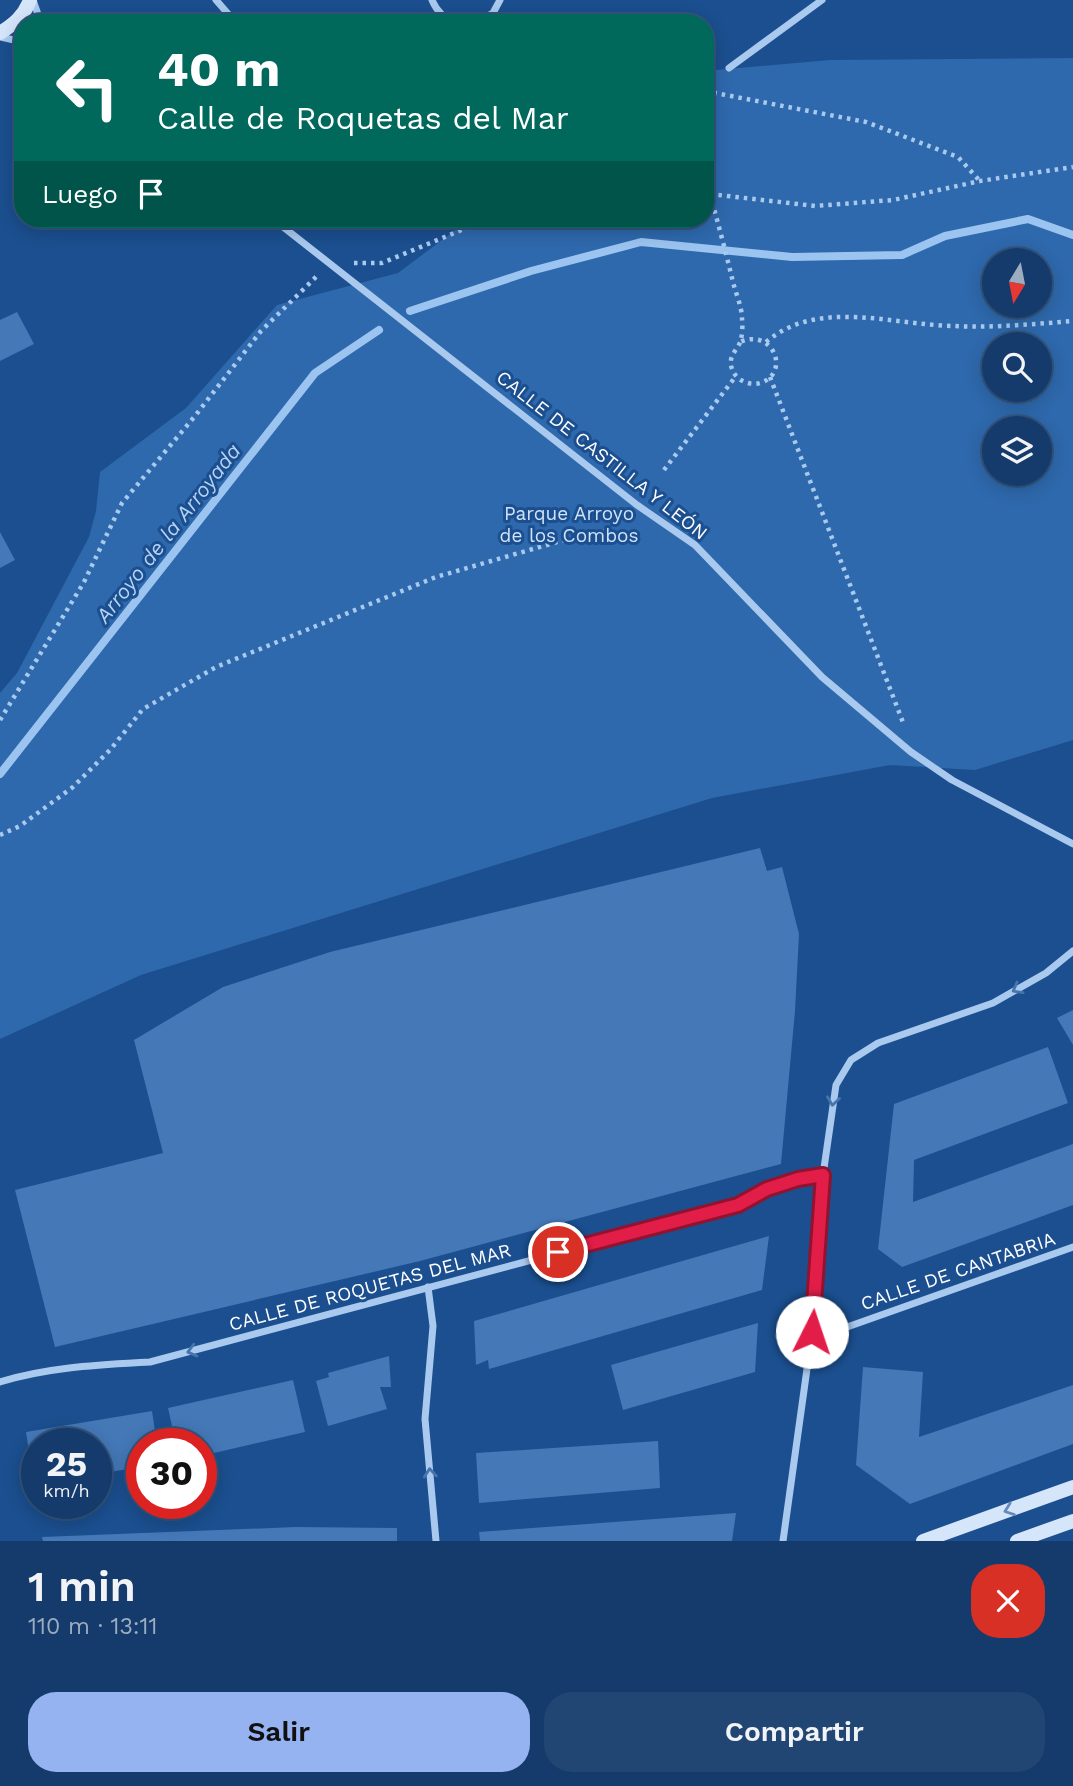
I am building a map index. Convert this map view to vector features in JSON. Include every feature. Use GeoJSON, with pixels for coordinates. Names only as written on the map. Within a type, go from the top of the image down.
{"type":"FeatureCollection","features":[{"type":"Feature","properties":{"kind":"street"},"geometry":{"type":"LineString","coordinates":[[216,0],[228,14]]}},
{"type":"Feature","properties":{"kind":"street"},"geometry":{"type":"LineString","coordinates":[[729,68],[821,0]]}},
{"type":"Feature","properties":{"kind":"street","name":"CALLE DE CASTILLA Y LEÓN"},"geometry":{"type":"LineString","coordinates":[[285,228],[637,505],[695,545],[822,677],[911,752],[951,780],[1073,844]]}},
{"type":"Feature","properties":{"kind":"street"},"geometry":{"type":"LineString","coordinates":[[783,1541],[812,1332],[823,1175],[836,1085],[851,1060],[878,1043],[993,1003],[1046,973],[1073,950]]}},
{"type":"Feature","properties":{"kind":"street","name":"CALLE DE ROQUETAS DEL MAR"},"geometry":{"type":"LineString","coordinates":[[0,1382],[25,1374],[69,1367],[150,1362],[738,1205],[767,1189],[798,1179],[823,1175]]}},
{"type":"Feature","properties":{"kind":"street","name":"CALLE DE CANTABRIA"},"geometry":{"type":"LineString","coordinates":[[812,1332],[850,1326],[1073,1247]]}},
{"type":"Feature","properties":{"kind":"street"},"geometry":{"type":"LineString","coordinates":[[428,1287],[433,1326],[425,1419],[436,1541]]}},
{"type":"Feature","properties":{"kind":"street"},"geometry":{"type":"LineString","coordinates":[[923,1541],[1073,1488]]}},
{"type":"Feature","properties":{"kind":"street"},"geometry":{"type":"LineString","coordinates":[[1017,1541],[1073,1521]]}},
{"type":"Feature","properties":{"kind":"path"},"geometry":{"type":"LineString","coordinates":[[714,93],[866,122],[958,157],[980,181]]}},
{"type":"Feature","properties":{"kind":"path"},"geometry":{"type":"LineString","coordinates":[[714,194],[816,206],[893,200],[980,181],[1073,167]]}},
{"type":"Feature","properties":{"kind":"path"},"geometry":{"type":"LineString","coordinates":[[714,209],[743,317],[740,342]]}},
{"type":"Feature","properties":{"kind":"path"},"geometry":{"type":"LineString","coordinates":[[0,720],[84,582],[122,503],[261,331],[330,263],[383,262],[466,228]]}},
{"type":"Feature","properties":{"kind":"path"},"geometry":{"type":"LineString","coordinates":[[766,342],[780,330],[840,315],[953,327],[1073,321]]}},
{"type":"Feature","properties":{"kind":"path"},"geometry":{"type":"LineString","coordinates":[[756,338],[766,342],[776,356],[775,368],[770,377],[754,384],[744,382],[736,376],[731,367],[734,348],[740,342],[756,338]]}},
{"type":"Feature","properties":{"kind":"path"},"geometry":{"type":"LineString","coordinates":[[664,470],[736,376]]}},
{"type":"Feature","properties":{"kind":"path"},"geometry":{"type":"LineString","coordinates":[[770,377],[901,713],[911,752]]}},
{"type":"Feature","properties":{"kind":"path"},"geometry":{"type":"LineString","coordinates":[[0,835],[20,825],[73,788],[110,750],[143,709],[216,667],[436,577],[557,542],[607,531]]}},
{"type":"Feature","properties":{"kind":"green space","name":"Parque Arroyo de los Combos"},"geometry":{"type":"Polygon","coordinates":[[[1073,58],[1073,740],[975,770],[890,765],[712,798],[141,975],[0,1039],[0,693],[17,673],[89,537],[96,511],[100,472],[186,408],[277,305],[398,273],[458,228],[714,228],[714,70],[830,60],[1073,58]]]}},
{"type":"Feature","properties":{"kind":"building"},"geometry":{"type":"Polygon","coordinates":[[[17,312],[34,344],[0,361],[0,320],[17,312]]]}},
{"type":"Feature","properties":{"kind":"building"},"geometry":{"type":"Polygon","coordinates":[[[0,532],[15,560],[0,568],[0,532]]]}},
{"type":"Feature","properties":{"kind":"building"},"geometry":{"type":"Polygon","coordinates":[[[760,848],[767,871],[782,867],[799,934],[781,1164],[420,1261],[55,1347],[15,1190],[163,1153],[134,1040],[223,987],[330,952],[760,848]]]}},
{"type":"Feature","properties":{"kind":"building"},"geometry":{"type":"Polygon","coordinates":[[[1073,1010],[1073,1045],[1057,1018],[1073,1010]]]}},
{"type":"Feature","properties":{"kind":"building"},"geometry":{"type":"Polygon","coordinates":[[[1048,1047],[1068,1103],[914,1160],[913,1202],[1073,1144],[1073,1205],[902,1267],[878,1249],[894,1104],[1048,1047]]]}},
{"type":"Feature","properties":{"kind":"building"},"geometry":{"type":"Polygon","coordinates":[[[769,1236],[762,1290],[489,1369],[488,1360],[476,1365],[474,1321],[769,1236]]]}},
{"type":"Feature","properties":{"kind":"building"},"geometry":{"type":"Polygon","coordinates":[[[758,1323],[755,1372],[623,1410],[611,1365],[758,1323]]]}},
{"type":"Feature","properties":{"kind":"building"},"geometry":{"type":"Polygon","coordinates":[[[389,1356],[391,1387],[380,1387],[387,1409],[328,1426],[316,1381],[329,1377],[328,1373],[389,1356]]]}},
{"type":"Feature","properties":{"kind":"building"},"geometry":{"type":"Polygon","coordinates":[[[863,1367],[923,1372],[919,1437],[1073,1385],[1073,1444],[910,1504],[856,1465],[863,1367]]]}},
{"type":"Feature","properties":{"kind":"building"},"geometry":{"type":"Polygon","coordinates":[[[293,1380],[305,1432],[217,1452],[217,1428],[172,1428],[168,1408],[293,1380]]]}},
{"type":"Feature","properties":{"kind":"building"},"geometry":{"type":"Polygon","coordinates":[[[152,1411],[155,1428],[126,1428],[126,1469],[112,1472],[112,1428],[50,1428],[152,1411]]]}},
{"type":"Feature","properties":{"kind":"building"},"geometry":{"type":"Polygon","coordinates":[[[658,1441],[660,1488],[479,1503],[476,1453],[658,1441]]]}},
{"type":"Feature","properties":{"kind":"building"},"geometry":{"type":"Polygon","coordinates":[[[736,1513],[732,1541],[480,1541],[479,1532],[736,1513]]]}},
{"type":"Feature","properties":{"kind":"building"},"geometry":{"type":"Polygon","coordinates":[[[296,1527],[397,1528],[397,1541],[43,1541],[42,1537],[296,1527]]]}},
{"type":"Feature","properties":{"kind":"waterway","name":"Arroyo de la Arroyada"},"geometry":{"type":"LineString","coordinates":[[410,311],[531,271],[641,242],[792,257],[902,255],[945,236],[1028,219],[1073,235]]}},
{"type":"Feature","properties":{"kind":"waterway","name":"Arroyo de la Arroyada"},"geometry":{"type":"LineString","coordinates":[[0,774],[315,373],[379,330]]}},
{"type":"Feature","properties":{"kind":"route"},"geometry":{"type":"LineString","coordinates":[[558,1252],[738,1205],[767,1189],[798,1179],[823,1175],[812,1332]]}}]}
